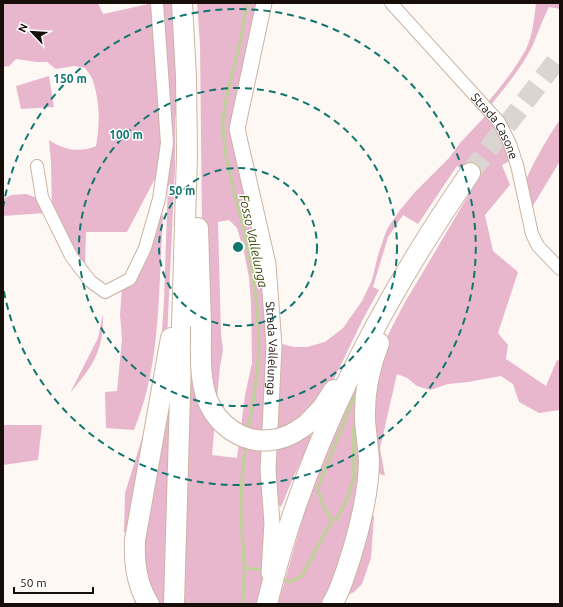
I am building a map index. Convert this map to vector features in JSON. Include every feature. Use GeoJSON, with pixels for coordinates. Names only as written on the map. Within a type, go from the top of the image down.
{"type":"FeatureCollection","features":[{"type":"Feature","properties":{"kind":"highway"},"geometry":{"type":"LineString","coordinates":[[174,604],[187,113],[182,3]]}},
{"type":"Feature","properties":{"kind":"highway"},"geometry":{"type":"LineString","coordinates":[[187,113],[197,123],[198,262],[204,387],[207,399],[213,410],[224,424],[230,430],[244,437],[265,441],[286,436],[297,431],[307,424],[323,407],[334,390],[356,346],[371,336]]}},
{"type":"Feature","properties":{"kind":"highway"},"geometry":{"type":"LineString","coordinates":[[267,604],[279,559],[299,497],[329,423],[389,302],[426,240],[470,173]]}},
{"type":"Feature","properties":{"kind":"highway"},"geometry":{"type":"LineString","coordinates":[[149,604],[140,584],[135,560],[135,540],[171,337],[173,297],[183,286]]}},
{"type":"Feature","properties":{"kind":"highway"},"geometry":{"type":"LineString","coordinates":[[332,604],[345,577],[357,535],[367,485],[369,460],[365,422],[366,391],[368,375],[376,350],[392,315],[389,302]]}},
{"type":"Feature","properties":{"kind":"street"},"geometry":{"type":"LineString","coordinates":[[37,166],[42,197],[49,214],[71,256],[90,281],[105,292],[130,279],[145,248],[152,225],[159,199],[167,143],[157,3]]}},
{"type":"Feature","properties":{"kind":"street","name":"Strada Vallelunga"},"geometry":{"type":"LineString","coordinates":[[264,3],[237,129],[268,264],[274,346],[268,470],[272,523],[267,604]]}},
{"type":"Feature","properties":{"kind":"street","name":"Strada Casone"},"geometry":{"type":"LineString","coordinates":[[391,3],[499,122],[510,144],[517,165],[532,234],[538,246],[560,269]]}},
{"type":"Feature","properties":{"kind":"shaded area"},"geometry":{"type":"Polygon","coordinates":[[[3,3],[98,3],[103,14],[153,3],[162,146],[158,173],[127,232],[86,232],[85,266],[52,211],[49,140],[60,146],[78,150],[96,146],[99,114],[93,81],[85,68],[74,66],[56,69],[47,62],[16,59],[9,66],[3,67],[3,3]]]}},
{"type":"Feature","properties":{"kind":"shaded area"},"geometry":{"type":"Polygon","coordinates":[[[162,3],[175,3],[180,91],[175,119],[175,168],[167,338],[174,376],[168,604],[135,604],[129,577],[127,535],[124,532],[125,493],[153,403],[161,347],[164,300],[170,122],[162,3]]]}},
{"type":"Feature","properties":{"kind":"shaded area"},"geometry":{"type":"Polygon","coordinates":[[[197,3],[260,3],[234,129],[265,280],[271,552],[256,604],[183,604],[190,400],[202,226],[200,44],[197,3]],[[229,220],[218,222],[221,334],[223,350],[220,367],[212,455],[237,458],[245,395],[252,363],[249,277],[237,228],[229,220]]]}},
{"type":"Feature","properties":{"kind":"shaded area"},"geometry":{"type":"Polygon","coordinates":[[[536,3],[560,3],[560,9],[549,7],[528,55],[491,105],[488,102],[504,83],[526,49],[532,32],[536,3]]]}},
{"type":"Feature","properties":{"kind":"shaded area"},"geometry":{"type":"Polygon","coordinates":[[[49,76],[54,107],[21,109],[16,86],[49,76]]]}},
{"type":"Feature","properties":{"kind":"shaded area"},"geometry":{"type":"Polygon","coordinates":[[[488,113],[513,159],[502,165],[510,185],[485,215],[493,251],[518,272],[498,333],[508,345],[506,359],[546,386],[557,360],[560,361],[560,410],[539,413],[519,402],[513,384],[501,376],[448,384],[430,390],[417,386],[407,378],[397,374],[380,448],[385,476],[376,472],[371,414],[382,348],[404,304],[478,179],[457,166],[418,224],[403,215],[388,237],[373,287],[379,290],[324,397],[309,414],[276,431],[278,343],[294,347],[307,347],[325,342],[343,328],[362,301],[372,280],[378,255],[387,229],[415,192],[449,158],[460,143],[488,113]]]}},
{"type":"Feature","properties":{"kind":"shaded area"},"geometry":{"type":"Polygon","coordinates":[[[560,120],[560,161],[531,209],[526,191],[526,180],[540,152],[560,120]]]}},
{"type":"Feature","properties":{"kind":"shaded area"},"geometry":{"type":"Polygon","coordinates":[[[26,194],[40,199],[45,213],[3,216],[3,199],[11,195],[26,194]]]}},
{"type":"Feature","properties":{"kind":"shaded area"},"geometry":{"type":"Polygon","coordinates":[[[158,208],[163,216],[157,324],[150,378],[134,430],[106,428],[105,392],[117,391],[122,339],[120,315],[122,286],[158,208]]]}},
{"type":"Feature","properties":{"kind":"shaded area"},"geometry":{"type":"Polygon","coordinates":[[[103,314],[102,338],[96,357],[91,366],[70,393],[98,338],[103,314]]]}},
{"type":"Feature","properties":{"kind":"shaded area"},"geometry":{"type":"Polygon","coordinates":[[[358,382],[362,447],[356,514],[325,604],[278,604],[308,500],[326,452],[358,382]]]}},
{"type":"Feature","properties":{"kind":"shaded area"},"geometry":{"type":"Polygon","coordinates":[[[3,425],[42,425],[38,460],[3,465],[3,425]]]}},
{"type":"Feature","properties":{"kind":"shaded area"},"geometry":{"type":"Polygon","coordinates":[[[309,434],[312,438],[281,507],[275,501],[274,449],[309,434]]]}},
{"type":"Feature","properties":{"kind":"shaded area"},"geometry":{"type":"Polygon","coordinates":[[[370,515],[374,516],[371,558],[362,584],[354,592],[346,596],[370,515]]]}},
{"type":"Feature","properties":{"kind":"waterway","name":"Fosso Vallelunga"},"geometry":{"type":"LineString","coordinates":[[247,3],[227,95],[223,122],[228,168],[244,229],[250,259],[258,319],[258,364],[248,430]]}},
{"type":"Feature","properties":{"kind":"waterway"},"geometry":{"type":"LineString","coordinates":[[332,520],[323,505],[318,488],[354,397]]}},
{"type":"Feature","properties":{"kind":"waterway"},"geometry":{"type":"LineString","coordinates":[[282,579],[288,582],[302,576],[332,520],[337,519],[347,499],[354,477],[353,427]]}},
{"type":"Feature","properties":{"kind":"waterway","name":"Fosso Vallelunga"},"geometry":{"type":"LineString","coordinates":[[242,604],[244,569],[241,494],[246,444]]}},
{"type":"Feature","properties":{"kind":"waterway"},"geometry":{"type":"LineString","coordinates":[[245,568],[264,570]]}},
{"type":"Feature","properties":{"kind":"tunnel"},"geometry":{"type":"LineString","coordinates":[[470,173],[560,56]]}}]}
